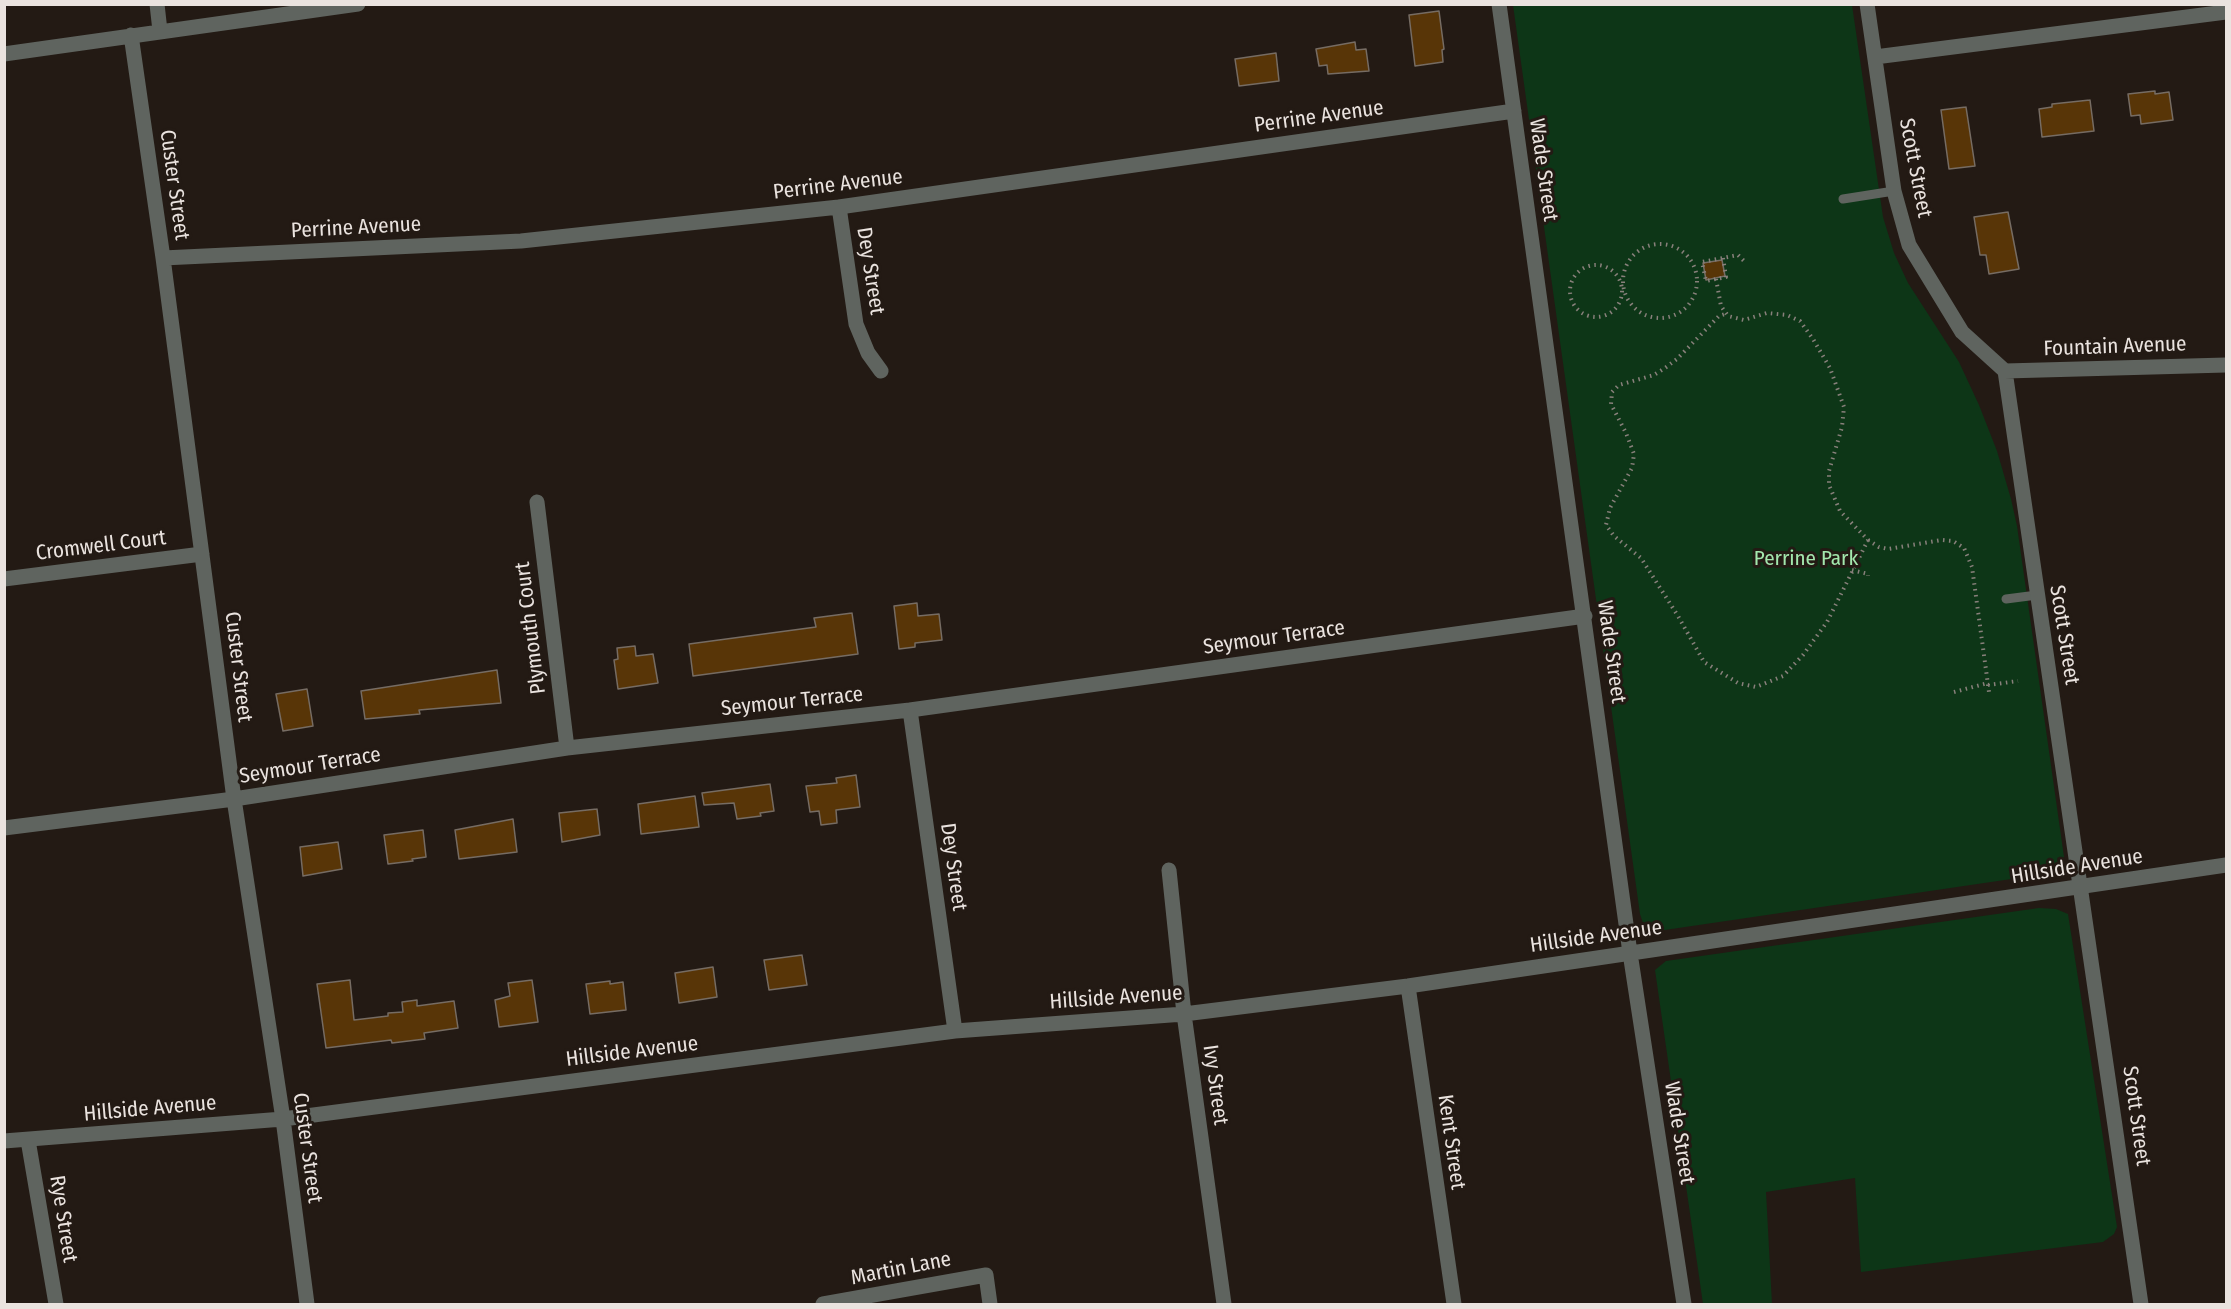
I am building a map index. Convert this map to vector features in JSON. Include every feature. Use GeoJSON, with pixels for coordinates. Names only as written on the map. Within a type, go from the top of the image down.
{"type":"FeatureCollection","features":[{"type":"Feature","properties":{"kind":"street"},"geometry":{"type":"LineString","coordinates":[[157,4],[160,31]]}},
{"type":"Feature","properties":{"kind":"street"},"geometry":{"type":"LineString","coordinates":[[4,54],[358,4]]}},
{"type":"Feature","properties":{"kind":"street","name":"Wade Street"},"geometry":{"type":"LineString","coordinates":[[1499,4],[1630,953],[1684,1305]]}},
{"type":"Feature","properties":{"kind":"street","name":"Scott Street"},"geometry":{"type":"LineString","coordinates":[[1867,4],[1894,191],[1909,245],[1962,332],[2005,371],[2141,1305]]}},
{"type":"Feature","properties":{"kind":"street"},"geometry":{"type":"LineString","coordinates":[[1875,57],[2226,12]]}},
{"type":"Feature","properties":{"kind":"street","name":"Custer Street"},"geometry":{"type":"LineString","coordinates":[[131,35],[163,258],[234,799],[283,1119],[307,1305]]}},
{"type":"Feature","properties":{"kind":"street","name":"Perrine Avenue"},"geometry":{"type":"LineString","coordinates":[[163,258],[521,241],[839,207],[1514,111]]}},
{"type":"Feature","properties":{"kind":"street","name":"Dey Street"},"geometry":{"type":"LineString","coordinates":[[839,207],[856,324],[868,353],[881,371]]}},
{"type":"Feature","properties":{"kind":"street","name":"Fountain Avenue"},"geometry":{"type":"LineString","coordinates":[[2005,371],[2226,365]]}},
{"type":"Feature","properties":{"kind":"street","name":"Plymouth Court"},"geometry":{"type":"LineString","coordinates":[[537,502],[567,748]]}},
{"type":"Feature","properties":{"kind":"street","name":"Cromwell Court"},"geometry":{"type":"LineString","coordinates":[[4,579],[202,554]]}},
{"type":"Feature","properties":{"kind":"street","name":"Seymour Terrace"},"geometry":{"type":"LineString","coordinates":[[4,828],[234,799],[567,748],[910,710],[1585,616]]}},
{"type":"Feature","properties":{"kind":"street","name":"Dey Street"},"geometry":{"type":"LineString","coordinates":[[910,710],[955,1031]]}},
{"type":"Feature","properties":{"kind":"street","name":"Hillside Avenue"},"geometry":{"type":"LineString","coordinates":[[4,1141],[283,1119],[955,1031],[1184,1014],[1408,986],[2226,865]]}},
{"type":"Feature","properties":{"kind":"street","name":"Ivy Street"},"geometry":{"type":"LineString","coordinates":[[1169,870],[1184,1014],[1224,1305]]}},
{"type":"Feature","properties":{"kind":"street","name":"Kent Street"},"geometry":{"type":"LineString","coordinates":[[1408,986],[1454,1305]]}},
{"type":"Feature","properties":{"kind":"street","name":"Rye Street"},"geometry":{"type":"LineString","coordinates":[[28,1140],[56,1305]]}},
{"type":"Feature","properties":{"kind":"street","name":"Martin Lane"},"geometry":{"type":"LineString","coordinates":[[823,1305],[986,1275],[990,1305]]}},
{"type":"Feature","properties":{"kind":"lane"},"geometry":{"type":"LineString","coordinates":[[1843,199],[1894,191]]}},
{"type":"Feature","properties":{"kind":"lane"},"geometry":{"type":"LineString","coordinates":[[2006,599],[2037,595]]}},
{"type":"Feature","properties":{"kind":"path"},"geometry":{"type":"LineString","coordinates":[[1623,286],[1622,298],[1616,309],[1606,316],[1594,317],[1582,314],[1574,305],[1570,294],[1571,282],[1577,272],[1587,266],[1599,264],[1610,268],[1618,275],[1623,286],[1627,298],[1634,307],[1655,318],[1667,317],[1678,314],[1688,306],[1697,285],[1697,273],[1693,262],[1676,247],[1665,243],[1653,244],[1633,254],[1626,264],[1623,286]]}},
{"type":"Feature","properties":{"kind":"path"},"geometry":{"type":"LineString","coordinates":[[1723,258],[1726,277],[1706,281],[1702,262],[1738,255],[1746,263]]}},
{"type":"Feature","properties":{"kind":"path"},"geometry":{"type":"LineString","coordinates":[[1697,273],[1704,272]]}},
{"type":"Feature","properties":{"kind":"path"},"geometry":{"type":"LineString","coordinates":[[1716,279],[1721,306],[1725,314]]}},
{"type":"Feature","properties":{"kind":"path"},"geometry":{"type":"LineString","coordinates":[[1868,540],[1827,622],[1798,661],[1783,676],[1756,687],[1725,676],[1704,662],[1644,563],[1634,551],[1608,530],[1607,514],[1628,477],[1634,454],[1611,404],[1612,392],[1618,385],[1654,375],[1665,368],[1677,359],[1719,316],[1725,314],[1744,320],[1767,313],[1787,315],[1800,321],[1830,368],[1844,407],[1842,427],[1829,471],[1832,493],[1840,511],[1868,540],[1879,547],[1888,549],[1942,540],[1953,541],[1964,548],[1972,567],[1989,692]]}},
{"type":"Feature","properties":{"kind":"path"},"geometry":{"type":"LineString","coordinates":[[1852,570],[1868,574],[1868,576]]}},
{"type":"Feature","properties":{"kind":"path"},"geometry":{"type":"LineString","coordinates":[[1954,692],[1988,684],[2018,681]]}},
{"type":"Feature","properties":{"kind":"green space","name":"Perrine Park"},"geometry":{"type":"Polygon","coordinates":[[[1513,5],[1852,5],[1883,217],[1894,253],[1908,283],[1959,362],[1997,451],[2011,499],[2017,526],[2064,857],[2063,867],[2059,872],[1658,931],[1648,928],[1643,923],[1513,5]]]}},
{"type":"Feature","properties":{"kind":"green space"},"geometry":{"type":"Polygon","coordinates":[[[2039,908],[2056,909],[2068,914],[2117,1227],[2114,1234],[2103,1242],[1861,1272],[1855,1178],[1766,1192],[1772,1304],[1703,1304],[1655,970],[1666,961],[2039,908]]]}},
{"type":"Feature","properties":{"kind":"building"},"geometry":{"type":"Polygon","coordinates":[[[1439,11],[1444,49],[1442,50],[1443,62],[1415,66],[1409,15],[1439,11]]]}},
{"type":"Feature","properties":{"kind":"building"},"geometry":{"type":"Polygon","coordinates":[[[1355,42],[1356,50],[1366,49],[1369,71],[1328,74],[1327,65],[1319,66],[1316,49],[1355,42]]]}},
{"type":"Feature","properties":{"kind":"building"},"geometry":{"type":"Polygon","coordinates":[[[1276,53],[1279,81],[1239,86],[1235,59],[1276,53]]]}},
{"type":"Feature","properties":{"kind":"building"},"geometry":{"type":"Polygon","coordinates":[[[2155,91],[2155,94],[2169,92],[2173,120],[2141,124],[2140,115],[2131,116],[2128,94],[2155,91]]]}},
{"type":"Feature","properties":{"kind":"building"},"geometry":{"type":"Polygon","coordinates":[[[2090,100],[2094,131],[2042,137],[2039,109],[2052,107],[2052,104],[2090,100]]]}},
{"type":"Feature","properties":{"kind":"building"},"geometry":{"type":"Polygon","coordinates":[[[1966,107],[1975,166],[1949,169],[1941,110],[1966,107]]]}},
{"type":"Feature","properties":{"kind":"building"},"geometry":{"type":"Polygon","coordinates":[[[2008,212],[2019,269],[1989,274],[1986,255],[1980,255],[1974,217],[2008,212]]]}},
{"type":"Feature","properties":{"kind":"building"},"geometry":{"type":"Polygon","coordinates":[[[1722,260],[1725,276],[1706,280],[1703,263],[1722,260]]]}},
{"type":"Feature","properties":{"kind":"building"},"geometry":{"type":"Polygon","coordinates":[[[917,603],[918,616],[939,614],[942,640],[915,643],[915,647],[899,649],[894,606],[917,603]]]}},
{"type":"Feature","properties":{"kind":"building"},"geometry":{"type":"Polygon","coordinates":[[[852,613],[858,654],[693,676],[689,644],[816,627],[814,618],[852,613]]]}},
{"type":"Feature","properties":{"kind":"building"},"geometry":{"type":"Polygon","coordinates":[[[635,646],[636,656],[653,654],[658,683],[618,689],[614,660],[618,659],[617,648],[635,646]]]}},
{"type":"Feature","properties":{"kind":"building"},"geometry":{"type":"Polygon","coordinates":[[[497,670],[501,703],[419,710],[420,714],[365,719],[361,691],[497,670]]]}},
{"type":"Feature","properties":{"kind":"building"},"geometry":{"type":"Polygon","coordinates":[[[307,689],[313,726],[283,731],[276,694],[307,689]]]}},
{"type":"Feature","properties":{"kind":"building"},"geometry":{"type":"Polygon","coordinates":[[[856,775],[860,807],[836,810],[837,823],[821,825],[819,811],[810,812],[806,786],[837,783],[836,778],[856,775]]]}},
{"type":"Feature","properties":{"kind":"building"},"geometry":{"type":"Polygon","coordinates":[[[770,784],[774,811],[760,813],[761,816],[737,819],[734,803],[704,805],[702,793],[770,784]]]}},
{"type":"Feature","properties":{"kind":"building"},"geometry":{"type":"Polygon","coordinates":[[[695,796],[699,827],[641,834],[638,804],[695,796]]]}},
{"type":"Feature","properties":{"kind":"building"},"geometry":{"type":"Polygon","coordinates":[[[597,809],[600,835],[562,842],[559,813],[597,809]]]}},
{"type":"Feature","properties":{"kind":"building"},"geometry":{"type":"Polygon","coordinates":[[[513,819],[517,852],[459,859],[455,830],[513,819]]]}},
{"type":"Feature","properties":{"kind":"building"},"geometry":{"type":"Polygon","coordinates":[[[423,830],[426,857],[388,864],[384,835],[423,830]]]}},
{"type":"Feature","properties":{"kind":"building"},"geometry":{"type":"Polygon","coordinates":[[[338,842],[342,869],[303,876],[300,847],[338,842]]]}},
{"type":"Feature","properties":{"kind":"building"},"geometry":{"type":"Polygon","coordinates":[[[802,955],[807,985],[769,990],[764,960],[802,955]]]}},
{"type":"Feature","properties":{"kind":"building"},"geometry":{"type":"Polygon","coordinates":[[[713,967],[717,997],[679,1003],[675,973],[713,967]]]}},
{"type":"Feature","properties":{"kind":"building"},"geometry":{"type":"Polygon","coordinates":[[[350,980],[354,1020],[403,1012],[402,1002],[417,1000],[417,1006],[454,1001],[458,1028],[424,1033],[425,1039],[392,1043],[391,1040],[326,1048],[317,984],[350,980]]]}},
{"type":"Feature","properties":{"kind":"building"},"geometry":{"type":"Polygon","coordinates":[[[532,980],[538,1022],[499,1027],[495,1000],[510,996],[508,983],[532,980]]]}},
{"type":"Feature","properties":{"kind":"building"},"geometry":{"type":"Polygon","coordinates":[[[610,981],[610,984],[623,982],[626,1010],[590,1014],[586,984],[610,981]]]}}]}
